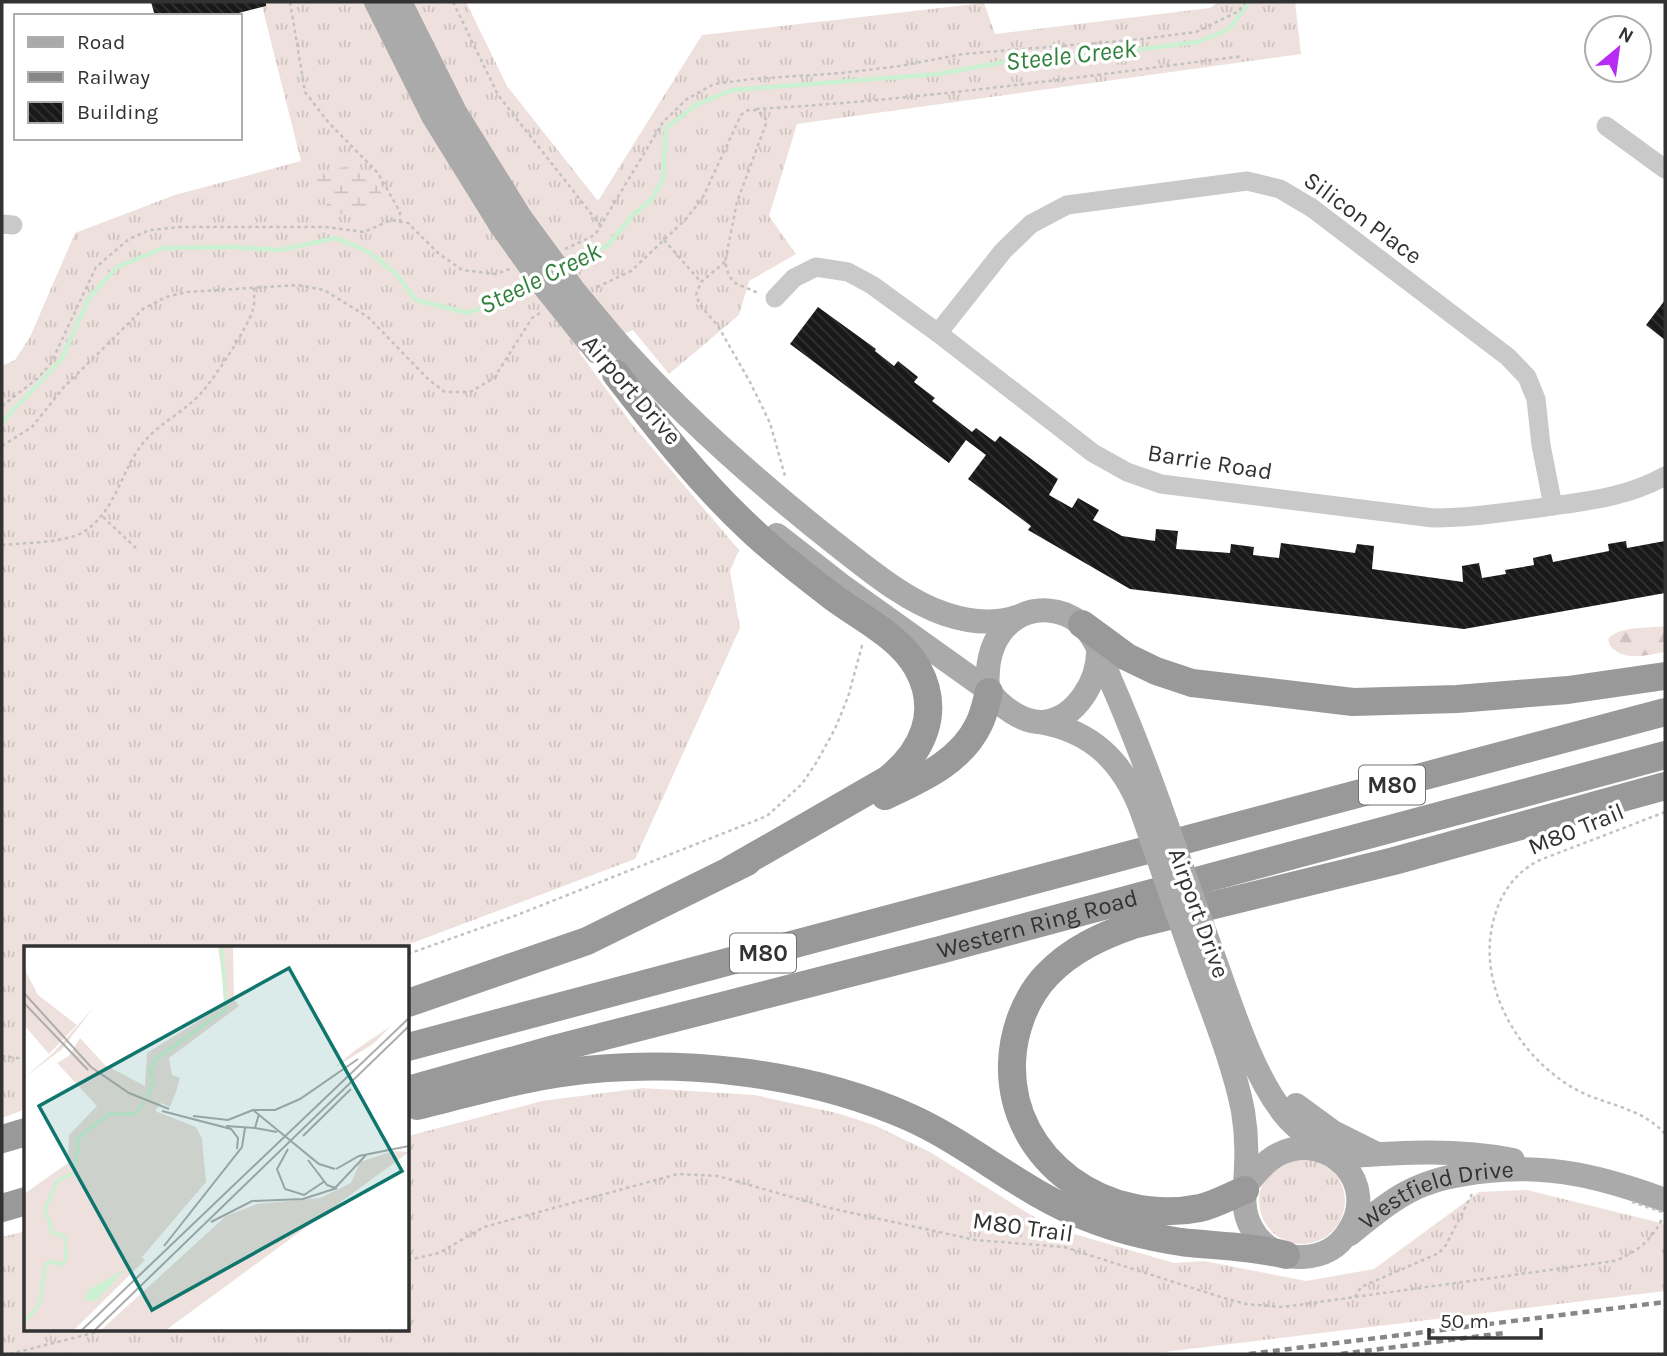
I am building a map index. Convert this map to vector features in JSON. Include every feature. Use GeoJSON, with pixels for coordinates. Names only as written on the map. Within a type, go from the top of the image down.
{"type":"FeatureCollection","features":[{"type":"Feature","properties":{"kind":"highway"},"geometry":{"type":"LineString","coordinates":[[616,374],[674,450],[747,526],[806,576],[904,650],[919,670],[924,683],[928,711],[926,727],[916,752],[887,780],[732,869]]}},
{"type":"Feature","properties":{"kind":"highway"},"geometry":{"type":"LineString","coordinates":[[1082,624],[1114,649],[1140,664],[1192,683],[1353,702],[1457,699],[1568,690],[1665,676]]}},
{"type":"Feature","properties":{"kind":"highway"},"geometry":{"type":"LineString","coordinates":[[410,1002],[587,941],[938,769],[952,759],[973,735],[980,723],[988,691]]}},
{"type":"Feature","properties":{"kind":"highway","name":"Western Ring Road"},"geometry":{"type":"LineString","coordinates":[[410,1046],[1665,712]]}},
{"type":"Feature","properties":{"kind":"highway","name":"Western Ring Road"},"geometry":{"type":"LineString","coordinates":[[410,1089],[1665,755]]}},
{"type":"Feature","properties":{"kind":"highway"},"geometry":{"type":"LineString","coordinates":[[1245,1188],[1201,1208],[1146,1209],[1102,1199],[1076,1185],[1056,1169],[1029,1134],[1016,1103],[1013,1081],[1013,1056],[1020,1022],[1028,1002],[1044,977],[1100,937],[1133,925],[1394,862],[1665,786]]}},
{"type":"Feature","properties":{"kind":"highway"},"geometry":{"type":"LineString","coordinates":[[410,1109],[559,1073],[607,1068],[688,1068],[774,1077],[862,1099],[909,1117],[951,1139],[992,1167],[1062,1207],[1112,1227],[1160,1238],[1286,1255]]}},
{"type":"Feature","properties":{"kind":"highway"},"geometry":{"type":"LineString","coordinates":[[2,1139],[24,1133]]}},
{"type":"Feature","properties":{"kind":"highway"},"geometry":{"type":"LineString","coordinates":[[2,1155],[24,1150]]}},
{"type":"Feature","properties":{"kind":"main road","name":"Airport Drive"},"geometry":{"type":"LineString","coordinates":[[376,2],[433,116],[510,221]]}},
{"type":"Feature","properties":{"kind":"main road","name":"Airport Drive"},"geometry":{"type":"LineString","coordinates":[[400,2],[540,281],[606,346],[783,501],[854,558],[926,606],[943,613],[975,621],[1001,622],[1017,617]]}},
{"type":"Feature","properties":{"kind":"main road","name":"Airport Drive"},"geometry":{"type":"LineString","coordinates":[[606,346],[616,374],[682,448],[788,544],[988,691]]}},
{"type":"Feature","properties":{"kind":"main road"},"geometry":{"type":"LineString","coordinates":[[1034,611],[1060,612],[1082,624],[1097,649],[1095,672],[1082,698],[1057,718],[1039,722],[1026,719],[1009,710],[988,691],[987,668],[992,649],[1000,633],[1017,617],[1034,611]]}},
{"type":"Feature","properties":{"kind":"main road","name":"Airport Drive"},"geometry":{"type":"LineString","coordinates":[[1097,649],[1135,737],[1150,806],[1199,946],[1241,1104],[1246,1133],[1245,1188]]}},
{"type":"Feature","properties":{"kind":"main road","name":"Airport Drive"},"geometry":{"type":"LineString","coordinates":[[1039,722],[1078,734],[1100,749],[1111,758],[1150,806]]}},
{"type":"Feature","properties":{"kind":"main road","name":"Airport Drive"},"geometry":{"type":"LineString","coordinates":[[1199,946],[1272,1097],[1288,1118],[1334,1157]]}},
{"type":"Feature","properties":{"kind":"main road"},"geometry":{"type":"LineString","coordinates":[[1253,1058],[1306,1114],[1333,1132],[1378,1154]]}},
{"type":"Feature","properties":{"kind":"main road"},"geometry":{"type":"LineString","coordinates":[[1302,1149],[1334,1157],[1350,1171],[1358,1189],[1357,1213],[1353,1226],[1335,1247],[1304,1257],[1286,1255],[1268,1247],[1250,1226],[1244,1207],[1245,1188],[1258,1171],[1279,1154],[1302,1149]]}},
{"type":"Feature","properties":{"kind":"main road","name":"Westfield Drive"},"geometry":{"type":"LineString","coordinates":[[1334,1157],[1477,1154],[1594,1177],[1631,1197],[1665,1200]]}},
{"type":"Feature","properties":{"kind":"main road","name":"Westfield Drive"},"geometry":{"type":"LineString","coordinates":[[1344,1239],[1400,1196],[1434,1181],[1480,1172],[1538,1168]]}},
{"type":"Feature","properties":{"kind":"street"},"geometry":{"type":"LineString","coordinates":[[1606,126],[1665,169]]}},
{"type":"Feature","properties":{"kind":"street","name":"Silicon Place"},"geometry":{"type":"LineString","coordinates":[[938,333],[1003,251],[1031,224],[1067,205],[1247,181],[1280,188],[1312,208],[1508,357],[1527,377],[1536,400],[1541,445],[1553,506]]}},
{"type":"Feature","properties":{"kind":"street","name":"Barrie Road"},"geometry":{"type":"LineString","coordinates":[[775,298],[794,278],[816,267],[848,272],[872,285],[938,333],[1093,453],[1127,472],[1161,484],[1433,518],[1470,518],[1603,499],[1643,488],[1665,476]]}},
{"type":"Feature","properties":{"kind":"path"},"geometry":{"type":"LineString","coordinates":[[290,2],[305,92],[329,123],[378,173],[400,212],[400,222]]}},
{"type":"Feature","properties":{"kind":"path"},"geometry":{"type":"LineString","coordinates":[[453,2],[498,95],[600,225]]}},
{"type":"Feature","properties":{"kind":"path"},"geometry":{"type":"LineString","coordinates":[[556,252],[595,235],[663,122],[687,99],[715,84],[842,73],[963,54],[1196,32],[1239,11],[1245,2]]}},
{"type":"Feature","properties":{"kind":"path"},"geometry":{"type":"LineString","coordinates":[[597,287],[631,271],[686,219],[703,197],[741,115],[746,110],[848,104],[972,92],[1243,56]]}},
{"type":"Feature","properties":{"kind":"path"},"geometry":{"type":"LineString","coordinates":[[754,109],[762,113],[767,121],[737,202],[725,262],[729,276],[735,283],[775,298]]}},
{"type":"Feature","properties":{"kind":"path"},"geometry":{"type":"LineString","coordinates":[[2,406],[38,378],[51,363],[96,267],[129,239],[150,230],[180,227],[326,227],[364,232],[391,220],[408,223],[438,253],[462,270],[496,274],[511,268]]}},
{"type":"Feature","properties":{"kind":"path"},"geometry":{"type":"LineString","coordinates":[[663,240],[701,282]]}},
{"type":"Feature","properties":{"kind":"path"},"geometry":{"type":"LineString","coordinates":[[725,262],[701,282],[696,295],[700,305],[718,326],[732,349],[769,423],[787,483],[783,501]]}},
{"type":"Feature","properties":{"kind":"path"},"geometry":{"type":"LineString","coordinates":[[2,446],[32,427],[64,387],[143,309],[187,292],[298,285],[324,290],[368,317],[444,392],[470,392],[494,378],[533,318],[541,313]]}},
{"type":"Feature","properties":{"kind":"path"},"geometry":{"type":"LineString","coordinates":[[2,545],[68,538],[84,532],[101,516],[114,496],[130,460],[145,440],[203,392],[248,323],[254,307],[254,288]]}},
{"type":"Feature","properties":{"kind":"path"},"geometry":{"type":"LineString","coordinates":[[101,516],[136,548]]}},
{"type":"Feature","properties":{"kind":"path"},"geometry":{"type":"LineString","coordinates":[[410,953],[517,915],[767,816],[802,784],[835,729],[848,697],[857,659],[870,623]]}},
{"type":"Feature","properties":{"kind":"path","name":"M80 Trail"},"geometry":{"type":"LineString","coordinates":[[1665,812],[1540,860],[1525,869],[1512,882],[1500,901],[1489,945],[1499,997],[1514,1030],[1535,1058],[1573,1087],[1648,1118],[1665,1134]]}},
{"type":"Feature","properties":{"kind":"path"},"geometry":{"type":"LineString","coordinates":[[2,1056],[24,1059]]}},
{"type":"Feature","properties":{"kind":"path","name":"M80 Trail"},"geometry":{"type":"LineString","coordinates":[[410,1259],[439,1252],[484,1227],[678,1174],[718,1176],[820,1205],[975,1240],[1064,1247],[1246,1304],[1294,1307],[1614,1261],[1637,1250],[1651,1238],[1665,1213]]}},
{"type":"Feature","properties":{"kind":"path"},"geometry":{"type":"LineString","coordinates":[[1355,1297],[1361,1287],[1439,1253],[1446,1245],[1473,1191]]}},
{"type":"Feature","properties":{"kind":"path"},"geometry":{"type":"LineString","coordinates":[[1631,1197],[1665,1213]]}},
{"type":"Feature","properties":{"kind":"path"},"geometry":{"type":"LineString","coordinates":[[10,1354],[97,1332]]}},
{"type":"Feature","properties":{"kind":"green space"},"geometry":{"type":"Polygon","coordinates":[[[261,2],[466,2],[507,86],[598,201],[702,35],[984,3],[995,34],[1210,8],[1218,2],[1295,2],[1301,54],[797,124],[769,216],[796,254],[749,281],[739,315],[669,374],[633,330],[579,352],[631,423],[739,550],[730,571],[740,628],[635,859],[404,946],[24,946],[24,1110],[2,1118],[2,366],[15,360],[30,337],[75,233],[175,195],[301,161],[261,2]]]}},
{"type":"Feature","properties":{"kind":"green space"},"geometry":{"type":"Polygon","coordinates":[[[349,165],[370,177],[383,197],[371,213],[330,214],[316,177],[349,165]]]}},
{"type":"Feature","properties":{"kind":"green space"},"geometry":{"type":"Polygon","coordinates":[[[1665,626],[1665,652],[1629,656],[1610,646],[1608,639],[1620,631],[1665,626]]]}},
{"type":"Feature","properties":{"kind":"green space"},"geometry":{"type":"Polygon","coordinates":[[[642,1088],[754,1095],[837,1113],[874,1125],[930,1152],[1050,1227],[1174,1263],[1204,1261],[1306,1281],[1374,1269],[1479,1192],[1527,1190],[1665,1224],[1665,1291],[1148,1354],[2,1354],[2,1237],[24,1232],[24,1332],[410,1332],[410,1135],[542,1101],[642,1088]]]}},
{"type":"Feature","properties":{"kind":"green space"},"geometry":{"type":"Polygon","coordinates":[[[1302,1158],[1319,1161],[1333,1170],[1342,1184],[1345,1201],[1342,1218],[1333,1232],[1319,1241],[1302,1244],[1285,1241],[1271,1232],[1262,1218],[1259,1201],[1262,1184],[1271,1170],[1285,1161],[1302,1158]]]}},
{"type":"Feature","properties":{"kind":"building"},"geometry":{"type":"Polygon","coordinates":[[[151,2],[266,2],[266,6],[235,14],[154,14],[151,2]]]}},
{"type":"Feature","properties":{"kind":"building"},"geometry":{"type":"Polygon","coordinates":[[[1665,300],[1665,340],[1646,325],[1665,300]]]}},
{"type":"Feature","properties":{"kind":"building"},"geometry":{"type":"Polygon","coordinates":[[[818,307],[876,349],[875,351],[894,366],[898,361],[918,377],[914,382],[935,398],[932,401],[972,432],[976,428],[995,442],[1000,436],[1058,479],[1049,495],[1072,508],[1078,498],[1099,510],[1093,520],[1122,536],[1155,541],[1156,529],[1178,531],[1176,549],[1230,553],[1231,544],[1254,547],[1253,555],[1279,558],[1281,543],[1355,553],[1357,544],[1374,546],[1372,569],[1463,582],[1462,566],[1479,563],[1482,578],[1506,574],[1505,570],[1534,565],[1533,558],[1551,554],[1553,562],[1609,551],[1608,544],[1626,541],[1627,548],[1665,541],[1665,593],[1464,629],[1130,589],[1028,530],[1031,526],[968,479],[986,455],[966,440],[949,463],[790,344],[818,307]]]}},
{"type":"Feature","properties":{"kind":"waterway","name":"Steele Creek"},"geometry":{"type":"LineString","coordinates":[[567,267],[608,245],[633,215],[650,201],[663,180],[666,128],[696,105],[732,90],[939,74],[1010,61],[1096,55],[1197,42],[1228,30],[1249,2]]}},
{"type":"Feature","properties":{"kind":"waterway","name":"Steele Creek"},"geometry":{"type":"LineString","coordinates":[[2,422],[61,360],[89,298],[117,267],[163,248],[231,247],[280,250],[336,238],[369,252],[396,274],[416,300],[468,313],[515,296],[535,285]]}},
{"type":"Feature","properties":{"kind":"railway"},"geometry":{"type":"LineString","coordinates":[[1249,1354],[1665,1302]]}},
{"type":"Feature","properties":{"kind":"railway"},"geometry":{"type":"LineString","coordinates":[[1341,1354],[1504,1333]]}}]}
